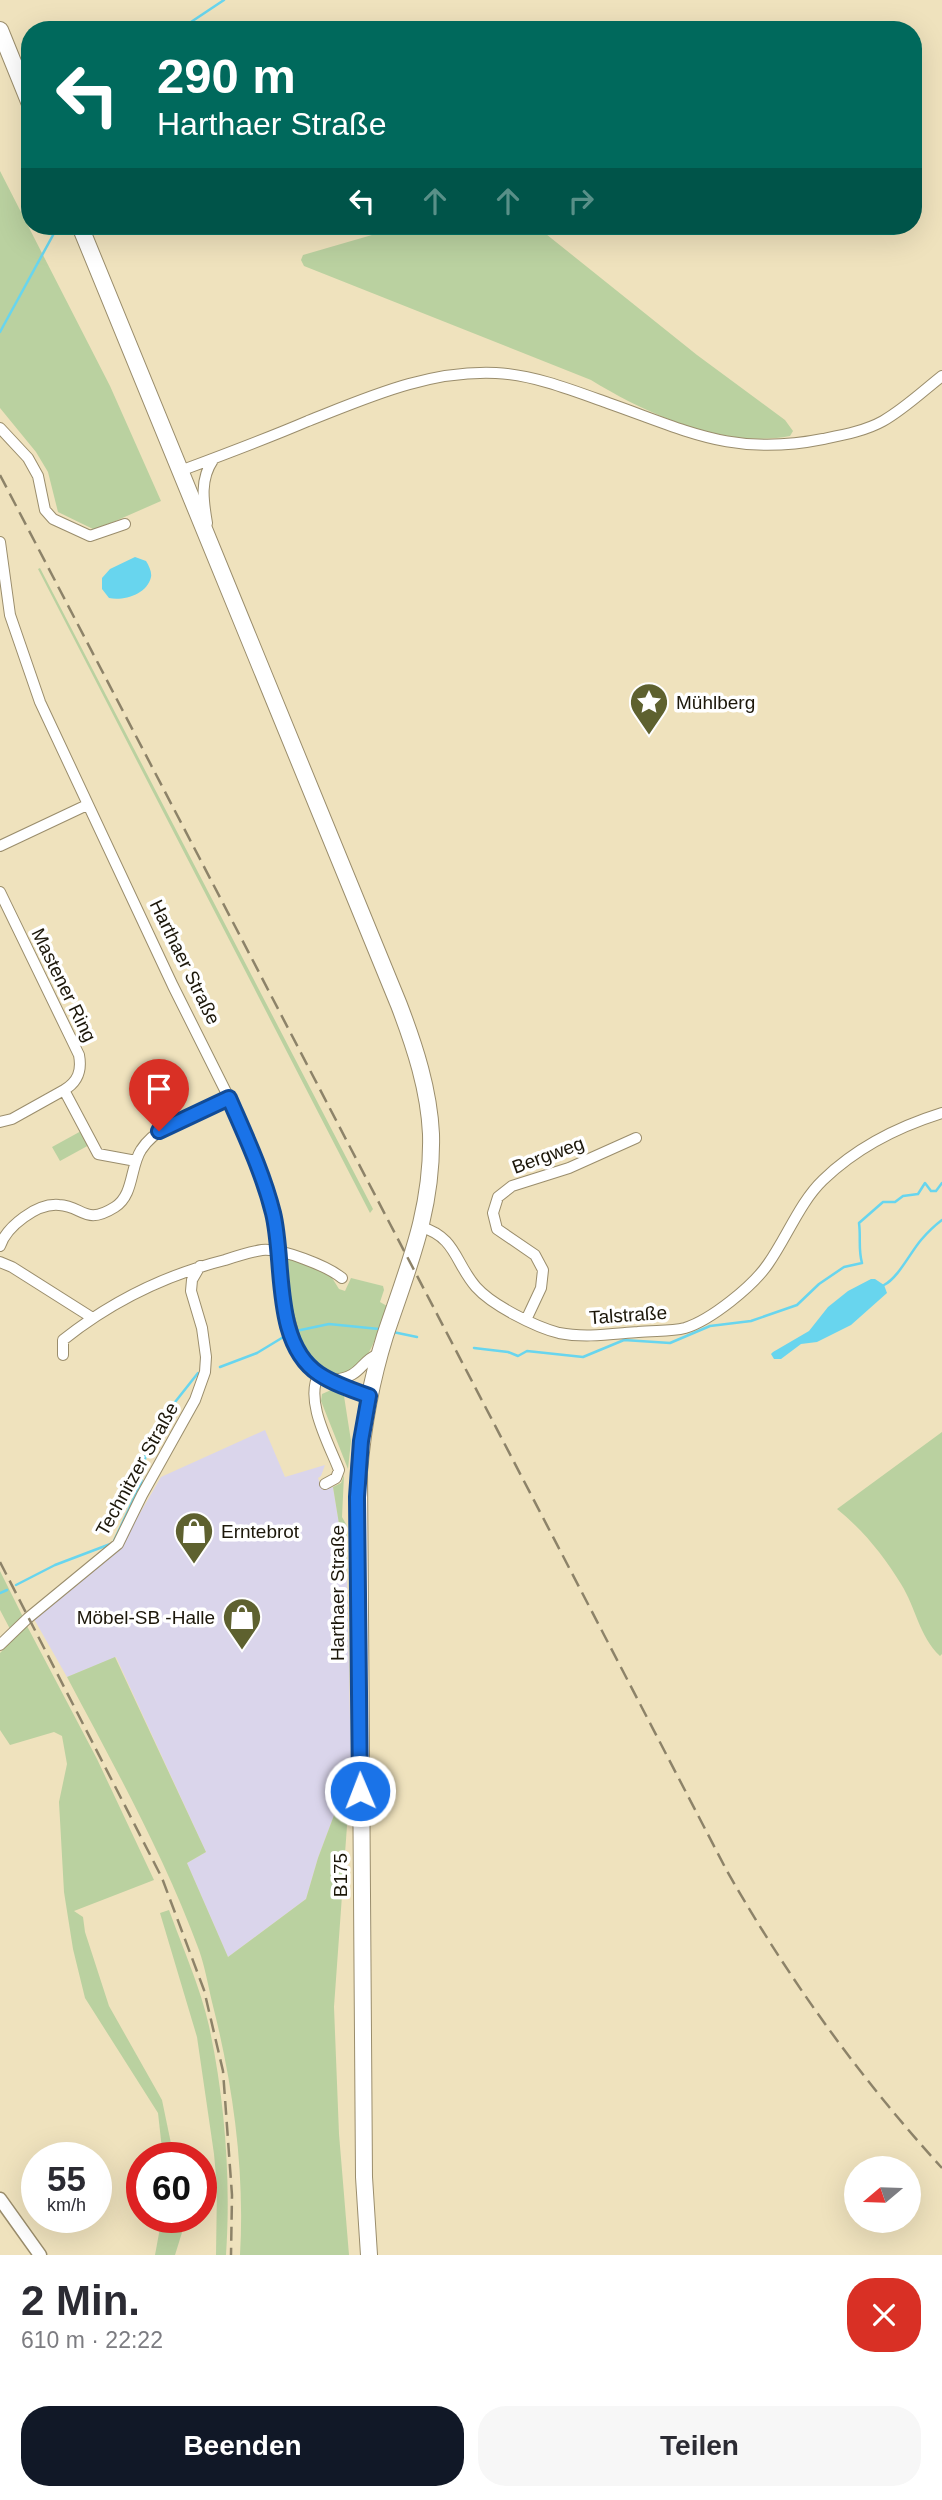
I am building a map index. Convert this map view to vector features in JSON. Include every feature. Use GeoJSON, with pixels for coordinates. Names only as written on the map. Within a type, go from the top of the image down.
{"type":"FeatureCollection","features":[{"type":"Feature","properties":{"kind":"main road"},"geometry":{"type":"LineString","coordinates":[[0,30],[21,82]]}},
{"type":"Feature","properties":{"kind":"main road","name":"Harthaer Straße"},"geometry":{"type":"LineString","coordinates":[[84,235],[399,1005],[416,1052],[425,1091],[431,1133],[429,1181],[421,1227],[369,1396],[361,1441],[357,1497],[360,1791]]}},
{"type":"Feature","properties":{"kind":"main road","name":"B175"},"geometry":{"type":"LineString","coordinates":[[360,1791],[364,2177],[369,2255]]}},
{"type":"Feature","properties":{"kind":"street"},"geometry":{"type":"LineString","coordinates":[[180,471],[362,399],[408,383],[443,376],[496,373],[536,379],[685,432],[709,439],[757,446],[807,442],[871,427],[901,409],[942,376]]}},
{"type":"Feature","properties":{"kind":"street"},"geometry":{"type":"LineString","coordinates":[[0,428],[28,458],[38,476],[45,510],[53,519],[90,536],[125,524]]}},
{"type":"Feature","properties":{"kind":"street"},"geometry":{"type":"LineString","coordinates":[[213,459],[205,473],[203,495],[214,556]]}},
{"type":"Feature","properties":{"kind":"street","name":"Harthaer Straße"},"geometry":{"type":"LineString","coordinates":[[0,542],[3,582],[10,615],[21,652],[60,748],[229,1098],[270,1204],[276,1231],[281,1288],[291,1333],[304,1360],[319,1374],[369,1396]]}},
{"type":"Feature","properties":{"kind":"street"},"geometry":{"type":"LineString","coordinates":[[0,846],[88,805]]}},
{"type":"Feature","properties":{"kind":"street","name":"Mastener Ring"},"geometry":{"type":"LineString","coordinates":[[0,892],[79,1055],[79,1075],[71,1086],[64,1090]]}},
{"type":"Feature","properties":{"kind":"street"},"geometry":{"type":"LineString","coordinates":[[0,1122],[12,1119],[64,1090],[98,1154],[136,1161]]}},
{"type":"Feature","properties":{"kind":"street"},"geometry":{"type":"LineString","coordinates":[[0,1246],[12,1225],[50,1205],[65,1206],[92,1216],[116,1207],[127,1191],[141,1150],[159,1131],[229,1098]]}},
{"type":"Feature","properties":{"kind":"street","name":"Talstraße"},"geometry":{"type":"LineString","coordinates":[[421,1227],[436,1231],[449,1244],[475,1286],[487,1297],[540,1327],[579,1335],[671,1331],[687,1327],[708,1315],[750,1284],[767,1266],[818,1186],[847,1161],[891,1131],[942,1113]]}},
{"type":"Feature","properties":{"kind":"street","name":"Bergweg"},"geometry":{"type":"LineString","coordinates":[[526,1320],[541,1288],[543,1270],[535,1255],[497,1229],[492,1213],[498,1197],[512,1186],[569,1168],[636,1138]]}},
{"type":"Feature","properties":{"kind":"street"},"geometry":{"type":"LineString","coordinates":[[63,1355],[62,1340],[91,1317],[141,1289],[200,1266],[263,1250],[277,1251],[331,1270],[342,1278]]}},
{"type":"Feature","properties":{"kind":"street"},"geometry":{"type":"LineString","coordinates":[[0,1262],[91,1317]]}},
{"type":"Feature","properties":{"kind":"street","name":"Technitzer Straße"},"geometry":{"type":"LineString","coordinates":[[0,1645],[28,1618],[118,1544],[146,1486],[195,1400],[205,1373],[206,1357],[202,1328],[191,1291],[192,1280],[200,1266]]}},
{"type":"Feature","properties":{"kind":"street"},"geometry":{"type":"LineString","coordinates":[[330,1380],[352,1376],[363,1368],[385,1339]]}},
{"type":"Feature","properties":{"kind":"street"},"geometry":{"type":"LineString","coordinates":[[319,1374],[313,1393],[315,1406],[339,1470],[336,1478],[325,1484]]}},
{"type":"Feature","properties":{"kind":"street"},"geometry":{"type":"LineString","coordinates":[[0,2199],[40,2255]]}},
{"type":"Feature","properties":{"kind":"shaded area"},"geometry":{"type":"Polygon","coordinates":[[[265,1430],[285,1477],[325,1465],[318,1478],[323,1490],[333,1487],[347,1573],[351,1770],[318,1858],[306,1899],[228,1957],[187,1863],[206,1852],[116,1657],[67,1677],[34,1619],[119,1549],[161,1477],[265,1430]]]}},
{"type":"Feature","properties":{"kind":"green space"},"geometry":{"type":"Polygon","coordinates":[[[0,171],[21,212],[21,235],[33,235],[110,386],[161,501],[95,530],[58,512],[48,472],[36,452],[0,408],[0,171]]]}},
{"type":"Feature","properties":{"kind":"green space"},"geometry":{"type":"Polygon","coordinates":[[[372,235],[547,235],[697,355],[785,420],[793,431],[790,436],[739,438],[687,426],[636,405],[591,380],[304,266],[301,260],[303,255],[372,235]]]}},
{"type":"Feature","properties":{"kind":"green space"},"geometry":{"type":"Polygon","coordinates":[[[40,568],[373,1209],[370,1213],[38,569],[40,568]]]}},
{"type":"Feature","properties":{"kind":"green space"},"geometry":{"type":"Polygon","coordinates":[[[83,1130],[91,1144],[60,1161],[52,1147],[83,1130]]]}},
{"type":"Feature","properties":{"kind":"green space"},"geometry":{"type":"Polygon","coordinates":[[[285,1257],[329,1273],[339,1289],[345,1291],[351,1278],[383,1286],[380,1302],[387,1306],[369,1352],[355,1369],[335,1375],[321,1370],[310,1359],[295,1327],[285,1257]]]}},
{"type":"Feature","properties":{"kind":"green space"},"geometry":{"type":"Polygon","coordinates":[[[331,1390],[344,1396],[351,1441],[348,1469],[321,1401],[322,1394],[331,1390]]]}},
{"type":"Feature","properties":{"kind":"green space"},"geometry":{"type":"Polygon","coordinates":[[[942,1432],[940,1656],[927,1640],[906,1593],[887,1563],[864,1535],[837,1509],[942,1432]]]}},
{"type":"Feature","properties":{"kind":"green space"},"geometry":{"type":"Polygon","coordinates":[[[344,1475],[342,1517],[347,1526],[347,1573],[333,1487],[341,1483],[344,1475]]]}},
{"type":"Feature","properties":{"kind":"green space"},"geometry":{"type":"Polygon","coordinates":[[[0,1571],[23,1617],[10,1629],[0,1610],[0,1571]]]}},
{"type":"Feature","properties":{"kind":"green space"},"geometry":{"type":"Polygon","coordinates":[[[27,1626],[97,1759],[154,1880],[74,1911],[83,1917],[85,1932],[109,2006],[162,2100],[171,2142],[161,2142],[158,2113],[85,1998],[73,1949],[64,1892],[59,1802],[67,1764],[62,1736],[54,1732],[10,1745],[0,1730],[0,1653],[27,1626]]]}},
{"type":"Feature","properties":{"kind":"green space"},"geometry":{"type":"Polygon","coordinates":[[[115,1657],[206,1852],[187,1863],[228,1957],[306,1899],[318,1858],[351,1770],[334,2007],[339,2134],[349,2255],[240,2255],[241,2191],[236,2127],[226,2064],[201,1956],[154,1845],[67,1677],[115,1657]]]}},
{"type":"Feature","properties":{"kind":"green space"},"geometry":{"type":"Polygon","coordinates":[[[169,1910],[201,1997],[215,2054],[227,2169],[226,2255],[216,2255],[217,2142],[212,2142],[197,2037],[160,1913],[169,1910]]]}},
{"type":"Feature","properties":{"kind":"green space"},"geometry":{"type":"Polygon","coordinates":[[[159,2233],[182,2233],[175,2255],[155,2255],[159,2233]]]}},
{"type":"Feature","properties":{"kind":"water"},"geometry":{"type":"Polygon","coordinates":[[[135,557],[146,561],[151,571],[149,583],[134,595],[121,599],[109,598],[102,589],[102,578],[110,569],[135,557]]]}},
{"type":"Feature","properties":{"kind":"water"},"geometry":{"type":"Polygon","coordinates":[[[871,1279],[884,1285],[887,1293],[851,1325],[817,1342],[801,1344],[781,1359],[774,1359],[771,1354],[773,1352],[809,1331],[828,1307],[848,1291],[871,1279]]]}},
{"type":"Feature","properties":{"kind":"waterway"},"geometry":{"type":"LineString","coordinates":[[192,21],[224,0]]}},
{"type":"Feature","properties":{"kind":"waterway"},"geometry":{"type":"LineString","coordinates":[[0,332],[53,235]]}},
{"type":"Feature","properties":{"kind":"waterway"},"geometry":{"type":"LineString","coordinates":[[474,1348],[508,1352],[518,1356],[527,1351],[583,1357],[624,1340],[670,1343],[710,1326],[751,1321],[797,1305],[819,1284],[844,1267],[862,1263],[859,1223],[883,1202],[895,1202],[903,1196],[918,1194],[925,1183],[931,1191],[936,1191],[942,1183]]}},
{"type":"Feature","properties":{"kind":"waterway"},"geometry":{"type":"LineString","coordinates":[[884,1285],[899,1271],[923,1237],[942,1220]]}},
{"type":"Feature","properties":{"kind":"waterway"},"geometry":{"type":"LineString","coordinates":[[296,1331],[329,1324],[379,1329]]}},
{"type":"Feature","properties":{"kind":"waterway"},"geometry":{"type":"LineString","coordinates":[[393,1332],[417,1337]]}},
{"type":"Feature","properties":{"kind":"waterway"},"geometry":{"type":"LineString","coordinates":[[220,1367],[257,1353],[290,1333]]}},
{"type":"Feature","properties":{"kind":"waterway"},"geometry":{"type":"LineString","coordinates":[[16,1585],[55,1565],[113,1543],[141,1483],[149,1435],[198,1373]]}},
{"type":"Feature","properties":{"kind":"waterway"},"geometry":{"type":"LineString","coordinates":[[0,1593],[7,1590]]}},
{"type":"Feature","properties":{"kind":"railway"},"geometry":{"type":"LineString","coordinates":[[0,475],[727,1871],[775,1950],[826,2025],[911,2134],[942,2168]]}},
{"type":"Feature","properties":{"kind":"railway"},"geometry":{"type":"LineString","coordinates":[[0,1562],[162,1878],[204,1990],[223,2071],[232,2195],[231,2255]]}},
{"type":"Feature","properties":{"kind":"place","name":"Mühlberg"},"geometry":{"type":"Point","coordinates":[649,736]}},
{"type":"Feature","properties":{"kind":"place","name":"Erntebrot"},"geometry":{"type":"Point","coordinates":[194,1565]}},
{"type":"Feature","properties":{"kind":"place","name":"Möbel-SB -Halle"},"geometry":{"type":"Point","coordinates":[242,1651]}},
{"type":"Feature","properties":{"kind":"route"},"geometry":{"type":"LineString","coordinates":[[159,1131],[229,1098],[273,1214],[280,1280],[290,1329],[297,1347],[304,1360],[319,1374],[369,1396],[361,1441],[357,1497],[360,1791]]}}]}
